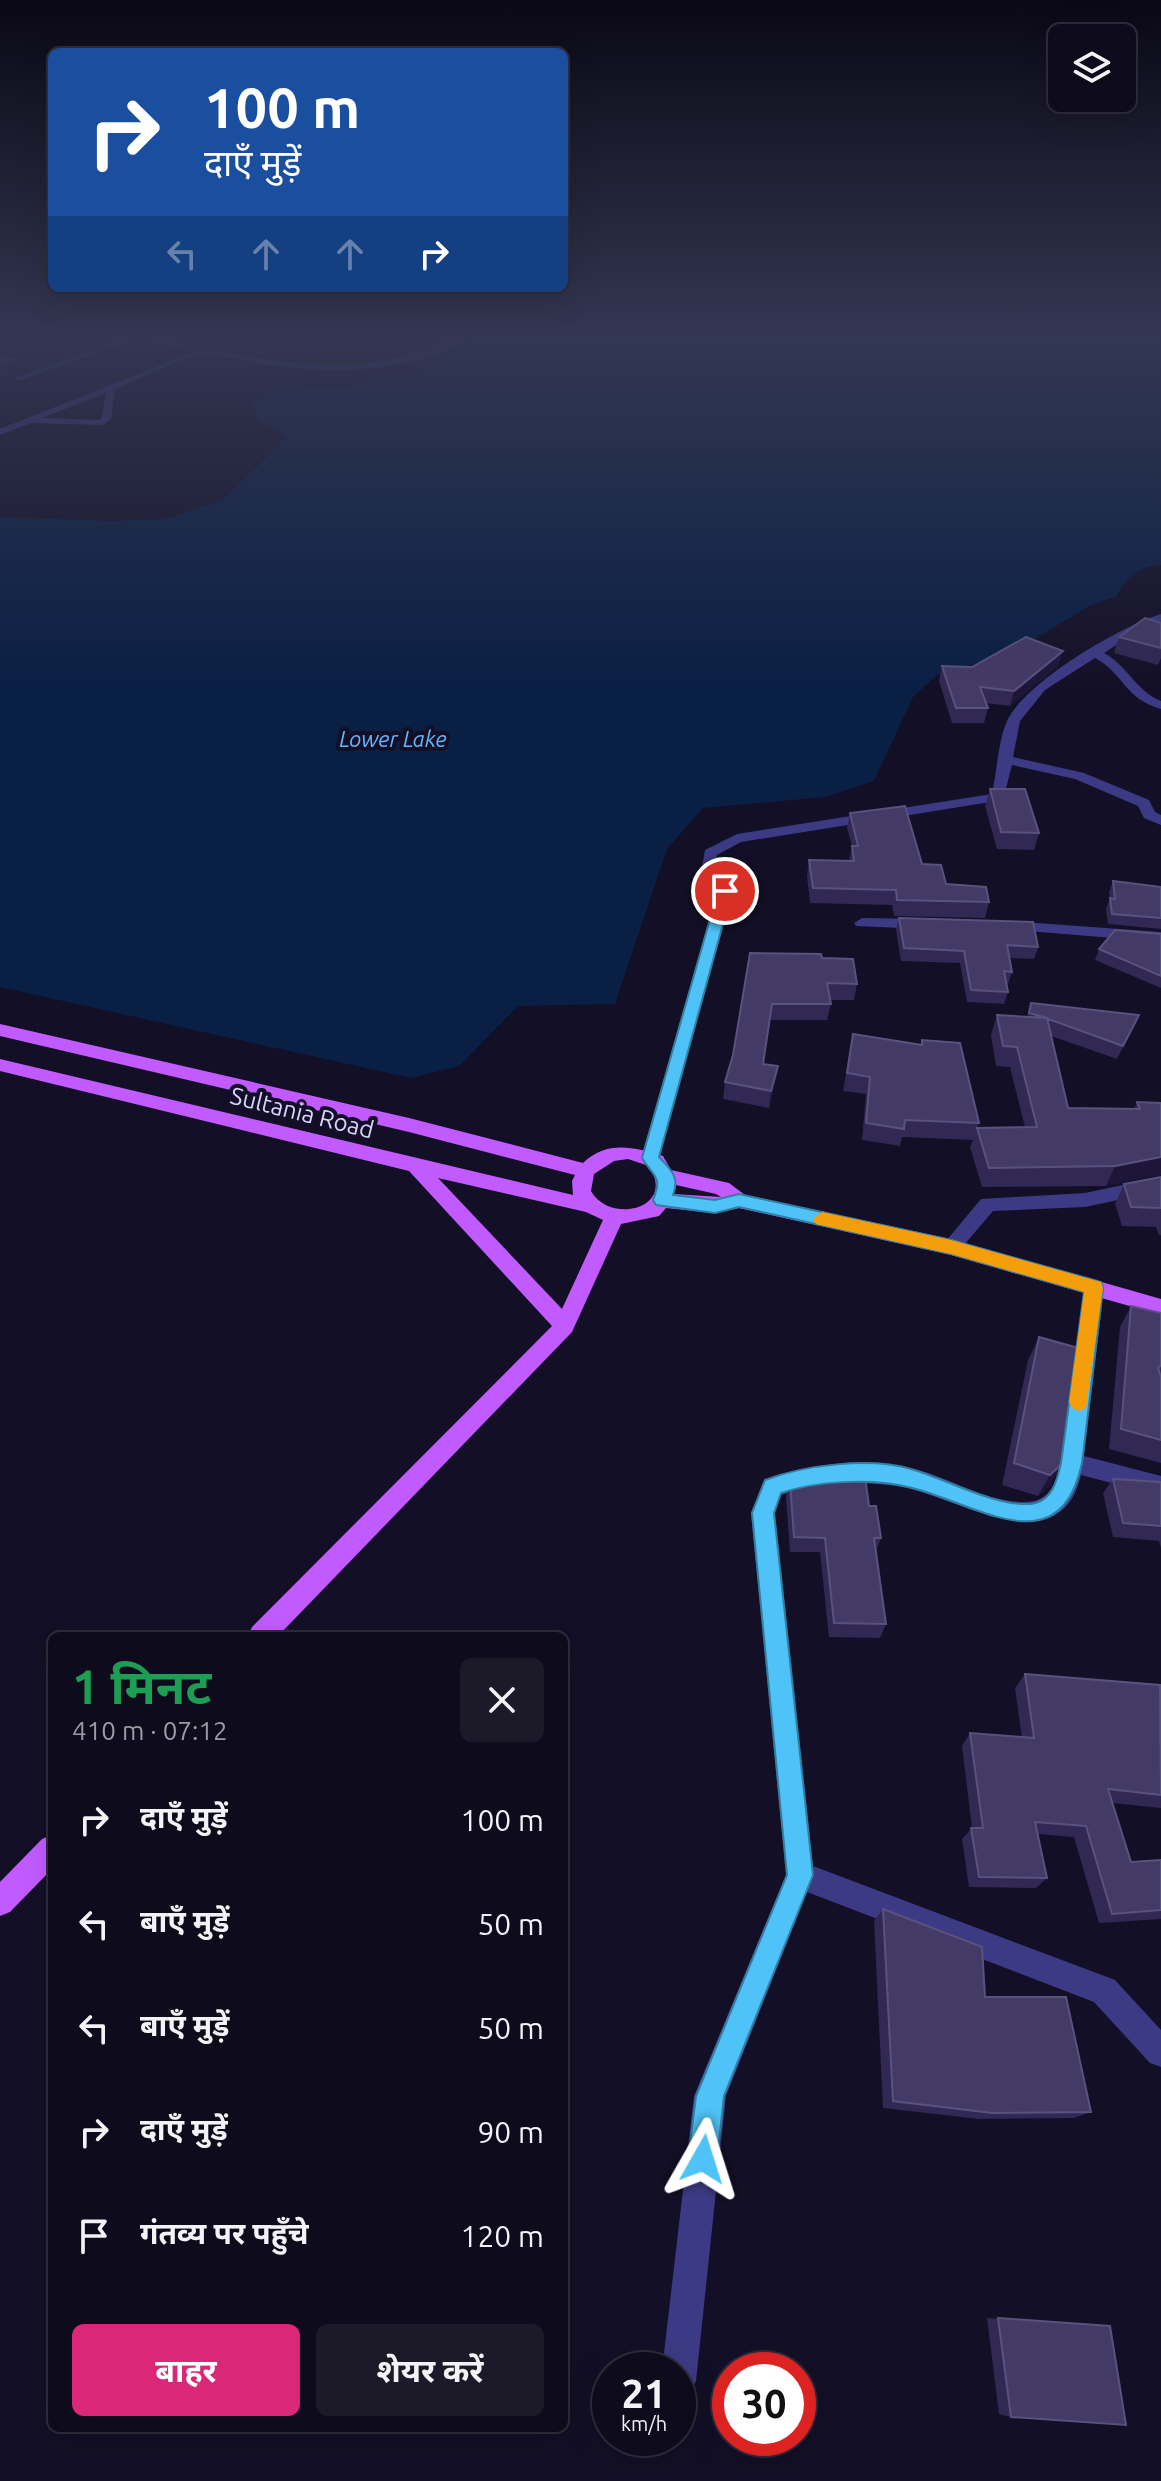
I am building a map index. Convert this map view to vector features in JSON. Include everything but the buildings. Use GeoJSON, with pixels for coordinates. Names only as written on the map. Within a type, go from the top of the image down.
{"type":"FeatureCollection","features":[{"type":"Feature","properties":{"kind":"main road","name":"Sultania Road"},"geometry":{"type":"LineString","coordinates":[[0,1030],[409,1125],[584,1170]]}},
{"type":"Feature","properties":{"kind":"main road","name":"Sultania Road"},"geometry":{"type":"LineString","coordinates":[[0,1065],[592,1206]]}},
{"type":"Feature","properties":{"kind":"main road"},"geometry":{"type":"LineString","coordinates":[[615,1153],[650,1158],[666,1176],[668,1185],[662,1200],[652,1211],[615,1216],[592,1206],[581,1189],[584,1170],[602,1156],[615,1153]]}},
{"type":"Feature","properties":{"kind":"main road"},"geometry":{"type":"LineString","coordinates":[[415,1166],[565,1326]]}},
{"type":"Feature","properties":{"kind":"main road"},"geometry":{"type":"LineString","coordinates":[[666,1176],[722,1188],[739,1201]]}},
{"type":"Feature","properties":{"kind":"main road"},"geometry":{"type":"LineString","coordinates":[[662,1200],[715,1206],[739,1201],[951,1247],[1161,1307]]}},
{"type":"Feature","properties":{"kind":"main road"},"geometry":{"type":"LineString","coordinates":[[265,1632],[565,1326],[615,1216]]}},
{"type":"Feature","properties":{"kind":"main road"},"geometry":{"type":"LineString","coordinates":[[0,1902],[48,1853]]}},
{"type":"Feature","properties":{"kind":"street"},"geometry":{"type":"LineString","coordinates":[[650,1158],[725,891],[708,878],[710,853],[737,838],[998,797],[1014,721],[1041,687],[1134,628],[1161,618]]}},
{"type":"Feature","properties":{"kind":"street"},"geometry":{"type":"LineString","coordinates":[[1093,652],[1110,661],[1142,698],[1161,705]]}},
{"type":"Feature","properties":{"kind":"street"},"geometry":{"type":"LineString","coordinates":[[1007,760],[1079,776],[1144,803],[1149,815],[1161,821]]}},
{"type":"Feature","properties":{"kind":"street"},"geometry":{"type":"LineString","coordinates":[[862,923],[940,925]]}},
{"type":"Feature","properties":{"kind":"street"},"geometry":{"type":"LineString","coordinates":[[986,926],[1048,927],[1161,937]]}},
{"type":"Feature","properties":{"kind":"street"},"geometry":{"type":"LineString","coordinates":[[951,1247],[988,1204],[1085,1200],[1161,1184]]}},
{"type":"Feature","properties":{"kind":"street"},"geometry":{"type":"LineString","coordinates":[[681,2352],[710,2096],[800,1875],[763,1513],[772,1487],[795,1479],[854,1474],[907,1477],[993,1507],[1032,1514],[1055,1503],[1066,1487],[1072,1463],[1094,1288]]}},
{"type":"Feature","properties":{"kind":"street"},"geometry":{"type":"LineString","coordinates":[[1072,1463],[1161,1486]]}},
{"type":"Feature","properties":{"kind":"street"},"geometry":{"type":"LineString","coordinates":[[800,1875],[1104,1991],[1161,2052]]}},
{"type":"Feature","properties":{"kind":"water","name":"Lower Lake"},"geometry":{"type":"Polygon","coordinates":[[[268,456],[1161,456],[1161,565],[1141,570],[1129,578],[1117,596],[1089,606],[1013,652],[937,675],[913,697],[874,781],[826,797],[703,808],[667,849],[615,1004],[518,1006],[459,1066],[411,1078],[0,987],[0,517],[111,521],[166,519],[223,500],[268,456]]]}},
{"type":"Feature","properties":{"kind":"slow traffic"},"geometry":{"type":"LineString","coordinates":[[822,1219],[951,1247],[1094,1288],[1079,1402]]}},
{"type":"Feature","properties":{"kind":"route"},"geometry":{"type":"LineString","coordinates":[[703,2159],[710,2096],[800,1875],[763,1513],[772,1487],[795,1479],[854,1474],[907,1477],[993,1507],[1032,1514],[1055,1503],[1066,1487],[1072,1463],[1094,1288],[951,1247],[739,1201],[715,1206],[662,1200],[668,1185],[666,1176],[656,1161],[650,1158],[725,891]]}}]}
